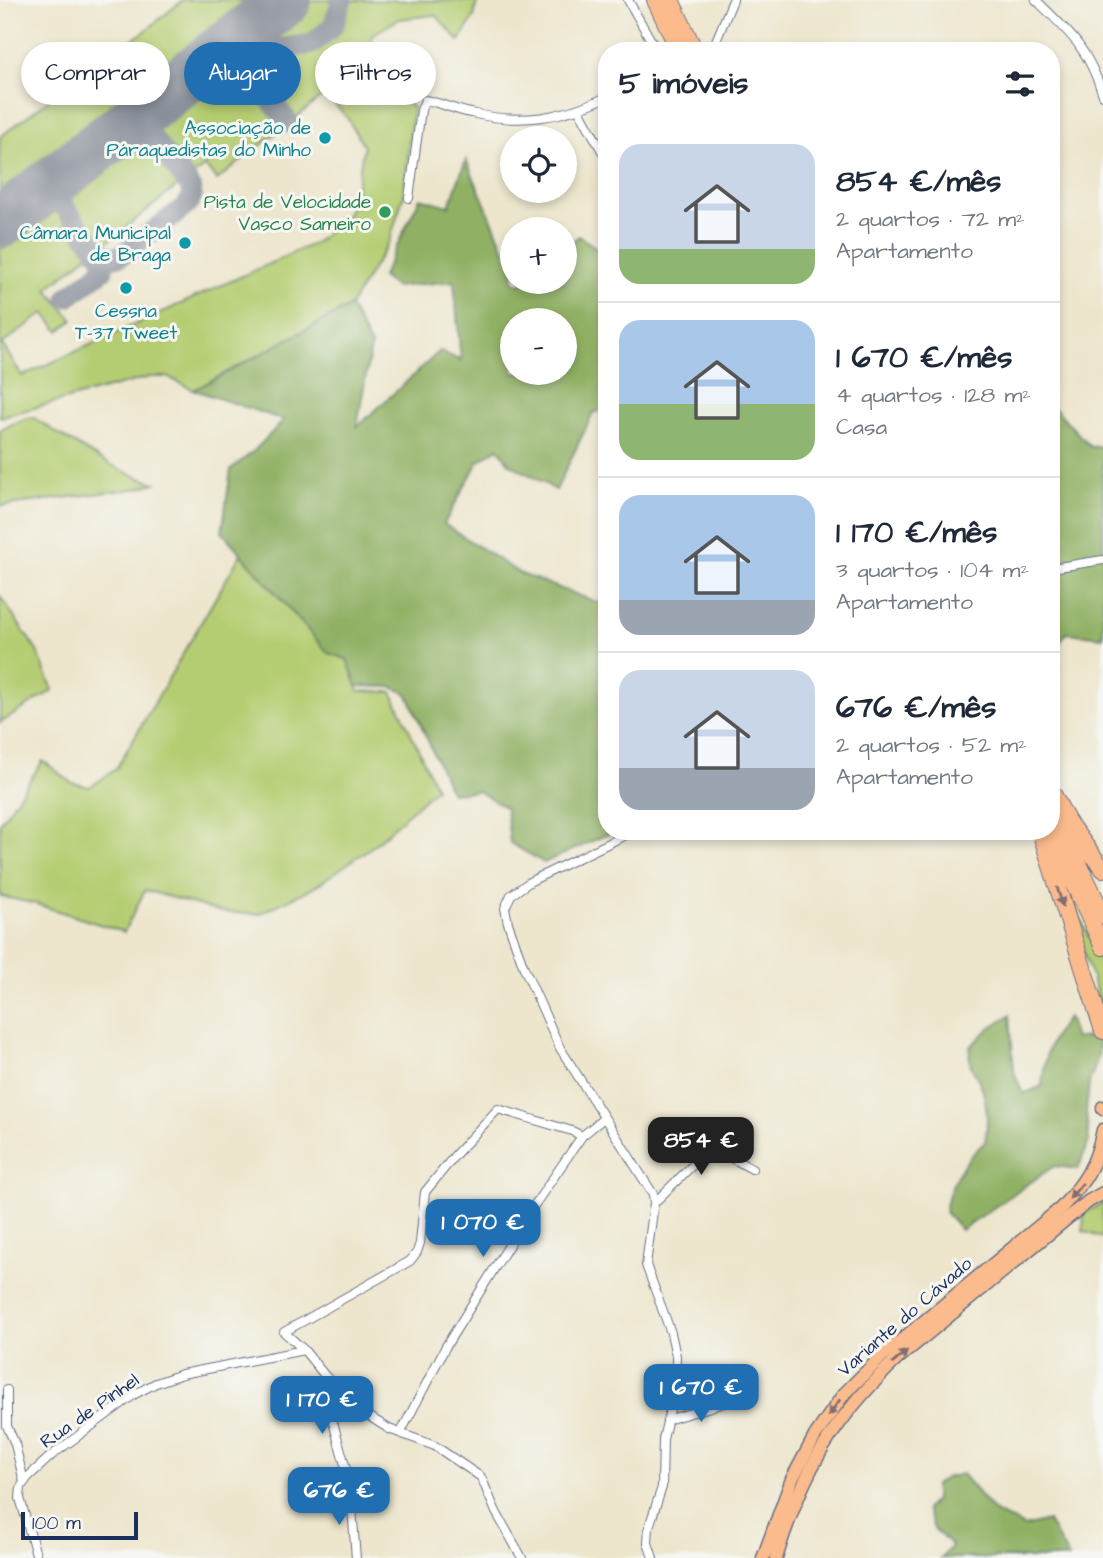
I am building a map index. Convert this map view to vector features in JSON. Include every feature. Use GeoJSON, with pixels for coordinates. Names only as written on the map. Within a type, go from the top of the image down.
{"type":"FeatureCollection","features":[{"type":"Feature","properties":{"kind":"highway"},"geometry":{"type":"LineString","coordinates":[[655,0],[675,42]]}},
{"type":"Feature","properties":{"kind":"highway"},"geometry":{"type":"LineString","coordinates":[[671,0],[691,42]]}},
{"type":"Feature","properties":{"kind":"highway"},"geometry":{"type":"LineString","coordinates":[[1060,807],[1103,869]]}},
{"type":"Feature","properties":{"kind":"highway"},"geometry":{"type":"LineString","coordinates":[[1060,823],[1103,915]]}},
{"type":"Feature","properties":{"kind":"highway"},"geometry":{"type":"LineString","coordinates":[[1043,840],[1103,1031]]}},
{"type":"Feature","properties":{"kind":"highway"},"geometry":{"type":"LineString","coordinates":[[1053,840],[1103,947]]}},
{"type":"Feature","properties":{"kind":"main road","name":"Variante do Cávado"},"geometry":{"type":"LineString","coordinates":[[763,1558],[792,1479],[815,1436],[843,1395],[881,1357],[1061,1208],[1077,1191],[1095,1164],[1103,1130]]}},
{"type":"Feature","properties":{"kind":"main road","name":"Variante do Cávado"},"geometry":{"type":"LineString","coordinates":[[776,1558],[803,1482],[822,1447],[848,1410],[872,1383],[897,1359],[1089,1200],[1103,1193]]}},
{"type":"Feature","properties":{"kind":"street"},"geometry":{"type":"LineString","coordinates":[[628,0],[652,42]]}},
{"type":"Feature","properties":{"kind":"street"},"geometry":{"type":"LineString","coordinates":[[716,41],[733,0]]}},
{"type":"Feature","properties":{"kind":"street"},"geometry":{"type":"LineString","coordinates":[[1036,0],[1079,41],[1097,76],[1103,95]]}},
{"type":"Feature","properties":{"kind":"street"},"geometry":{"type":"LineString","coordinates":[[409,198],[421,110],[425,100],[500,120],[541,119],[579,110],[598,101]]}},
{"type":"Feature","properties":{"kind":"street"},"geometry":{"type":"LineString","coordinates":[[579,110],[598,144]]}},
{"type":"Feature","properties":{"kind":"street"},"geometry":{"type":"LineString","coordinates":[[1060,567],[1103,560]]}},
{"type":"Feature","properties":{"kind":"street"},"geometry":{"type":"LineString","coordinates":[[615,840],[531,881],[511,895],[505,908],[524,968],[560,1048],[653,1194],[646,1265],[662,1306],[676,1356],[676,1384],[663,1438],[662,1486],[649,1527],[653,1558]]}},
{"type":"Feature","properties":{"kind":"street"},"geometry":{"type":"LineString","coordinates":[[522,1558],[496,1512],[481,1477],[435,1447],[389,1429],[368,1415],[326,1377],[304,1350],[284,1332],[410,1261],[420,1242],[425,1192],[498,1109],[582,1136]]}},
{"type":"Feature","properties":{"kind":"street"},"geometry":{"type":"LineString","coordinates":[[401,1432],[446,1346],[529,1213],[582,1136],[604,1118]]}},
{"type":"Feature","properties":{"kind":"street"},"geometry":{"type":"LineString","coordinates":[[654,1203],[711,1150],[752,1169]]}},
{"type":"Feature","properties":{"kind":"street","name":"Rua de Pinhel"},"geometry":{"type":"LineString","coordinates":[[24,1482],[52,1455],[135,1394],[156,1383],[182,1374],[304,1350]]}},
{"type":"Feature","properties":{"kind":"street"},"geometry":{"type":"LineString","coordinates":[[326,1377],[331,1415],[350,1483],[356,1558]]}},
{"type":"Feature","properties":{"kind":"street"},"geometry":{"type":"LineString","coordinates":[[7,1390],[7,1426],[15,1444],[24,1482],[20,1498],[37,1558]]}},
{"type":"Feature","properties":{"kind":"street"},"geometry":{"type":"LineString","coordinates":[[667,1420],[727,1402]]}},
{"type":"Feature","properties":{"kind":"green space"},"geometry":{"type":"Polygon","coordinates":[[[183,0],[264,0],[210,42],[184,42],[184,63],[170,74],[170,42],[128,42],[183,0]]]}},
{"type":"Feature","properties":{"kind":"green space"},"geometry":{"type":"Polygon","coordinates":[[[308,0],[338,0],[329,24],[310,40],[254,42],[308,0]]]}},
{"type":"Feature","properties":{"kind":"green space"},"geometry":{"type":"Polygon","coordinates":[[[348,0],[477,1],[474,17],[459,41],[436,15],[399,19],[372,35],[372,42],[323,42],[337,29],[348,0]]]}},
{"type":"Feature","properties":{"kind":"green space"},"geometry":{"type":"Polygon","coordinates":[[[315,49],[315,102],[292,121],[280,105],[301,105],[301,51],[315,49]]]}},
{"type":"Feature","properties":{"kind":"green space"},"geometry":{"type":"Polygon","coordinates":[[[184,97],[184,105],[268,105],[285,126],[217,180],[205,166],[194,175],[188,174],[151,125],[184,97]]]}},
{"type":"Feature","properties":{"kind":"green space"},"geometry":{"type":"Polygon","coordinates":[[[42,105],[130,105],[0,207],[0,137],[42,105]]]}},
{"type":"Feature","properties":{"kind":"green space"},"geometry":{"type":"Polygon","coordinates":[[[336,105],[410,105],[413,108],[404,194],[390,240],[350,306],[194,390],[168,377],[150,377],[0,417],[0,240],[47,203],[52,202],[92,252],[47,289],[73,320],[59,331],[44,313],[2,344],[22,376],[315,243],[347,215],[354,199],[364,146],[346,116],[336,105]]]}},
{"type":"Feature","properties":{"kind":"green space"},"geometry":{"type":"Polygon","coordinates":[[[140,133],[180,184],[107,242],[100,243],[64,198],[63,190],[135,134],[140,133]]]}},
{"type":"Feature","properties":{"kind":"green space"},"geometry":{"type":"Polygon","coordinates":[[[466,160],[500,239],[500,294],[577,294],[577,238],[579,236],[598,249],[598,411],[593,413],[556,490],[509,463],[498,448],[478,462],[444,524],[519,573],[598,603],[598,839],[544,863],[510,843],[506,808],[478,791],[451,793],[407,693],[392,687],[357,686],[347,659],[328,653],[222,532],[231,469],[254,451],[284,420],[194,390],[350,306],[371,346],[357,427],[440,351],[461,361],[454,281],[395,287],[382,277],[420,198],[449,206],[466,160]]]}},
{"type":"Feature","properties":{"kind":"green space"},"geometry":{"type":"Polygon","coordinates":[[[1060,414],[1090,447],[1103,446],[1103,637],[1066,633],[1060,642],[1060,414]]]}},
{"type":"Feature","properties":{"kind":"green space"},"geometry":{"type":"Polygon","coordinates":[[[26,418],[34,418],[107,463],[155,483],[140,488],[0,506],[0,430],[26,418]]]}},
{"type":"Feature","properties":{"kind":"green space"},"geometry":{"type":"Polygon","coordinates":[[[241,554],[328,653],[347,659],[359,691],[392,692],[436,788],[373,846],[313,888],[259,914],[222,912],[145,890],[124,932],[36,904],[0,896],[0,823],[43,761],[72,783],[90,787],[116,769],[241,554]]]}},
{"type":"Feature","properties":{"kind":"green space"},"geometry":{"type":"Polygon","coordinates":[[[0,596],[37,651],[53,690],[0,723],[0,596]]]}},
{"type":"Feature","properties":{"kind":"green space"},"geometry":{"type":"Polygon","coordinates":[[[1052,857],[1103,967],[1103,1012],[1052,857]]]}},
{"type":"Feature","properties":{"kind":"green space"},"geometry":{"type":"Polygon","coordinates":[[[1010,1015],[1014,1072],[1023,1094],[1042,1086],[1048,1049],[1068,1017],[1075,1039],[1100,1035],[1098,1058],[1089,1083],[1086,1112],[1089,1141],[1078,1169],[1054,1166],[961,1230],[945,1212],[947,1201],[958,1173],[985,1142],[987,1128],[985,1102],[982,1088],[971,1066],[970,1047],[991,1027],[1010,1015]]]}},
{"type":"Feature","properties":{"kind":"green space"},"geometry":{"type":"Polygon","coordinates":[[[1103,1203],[1103,1238],[1083,1231],[1084,1213],[1103,1203]]]}},
{"type":"Feature","properties":{"kind":"green space"},"geometry":{"type":"Polygon","coordinates":[[[962,1474],[993,1511],[1024,1527],[1048,1521],[1069,1558],[941,1558],[952,1546],[934,1529],[926,1509],[935,1500],[935,1485],[945,1478],[962,1474]]]}},
{"type":"Feature","properties":{"kind":"taxiway"},"geometry":{"type":"LineString","coordinates":[[301,46],[312,44],[333,26],[342,0]]}},
{"type":"Feature","properties":{"kind":"taxiway"},"geometry":{"type":"LineString","coordinates":[[275,105],[289,123]]}},
{"type":"Feature","properties":{"kind":"taxiway"},"geometry":{"type":"LineString","coordinates":[[102,253],[111,258],[122,255],[187,205],[192,196],[190,186],[143,126],[137,122],[128,123]]}},
{"type":"Feature","properties":{"kind":"taxiway"},"geometry":{"type":"LineString","coordinates":[[39,192],[47,190],[54,193],[104,259],[103,270],[68,297]]}},
{"type":"Feature","properties":{"kind":"runway"},"geometry":{"type":"LineString","coordinates":[[0,223],[286,0]]}},
{"type":"Feature","properties":{"kind":"place","name":"Associação de Páraquedistas do Minho"},"geometry":{"type":"Point","coordinates":[325,138]}},
{"type":"Feature","properties":{"kind":"place","name":"Pista de Velocidade Vasco Sameiro"},"geometry":{"type":"Point","coordinates":[385,212]}},
{"type":"Feature","properties":{"kind":"place","name":"Câmara Municipal de Braga"},"geometry":{"type":"Point","coordinates":[185,243]}},
{"type":"Feature","properties":{"kind":"place","name":"Cessna T-37 Tweet"},"geometry":{"type":"Point","coordinates":[126,288]}}]}
